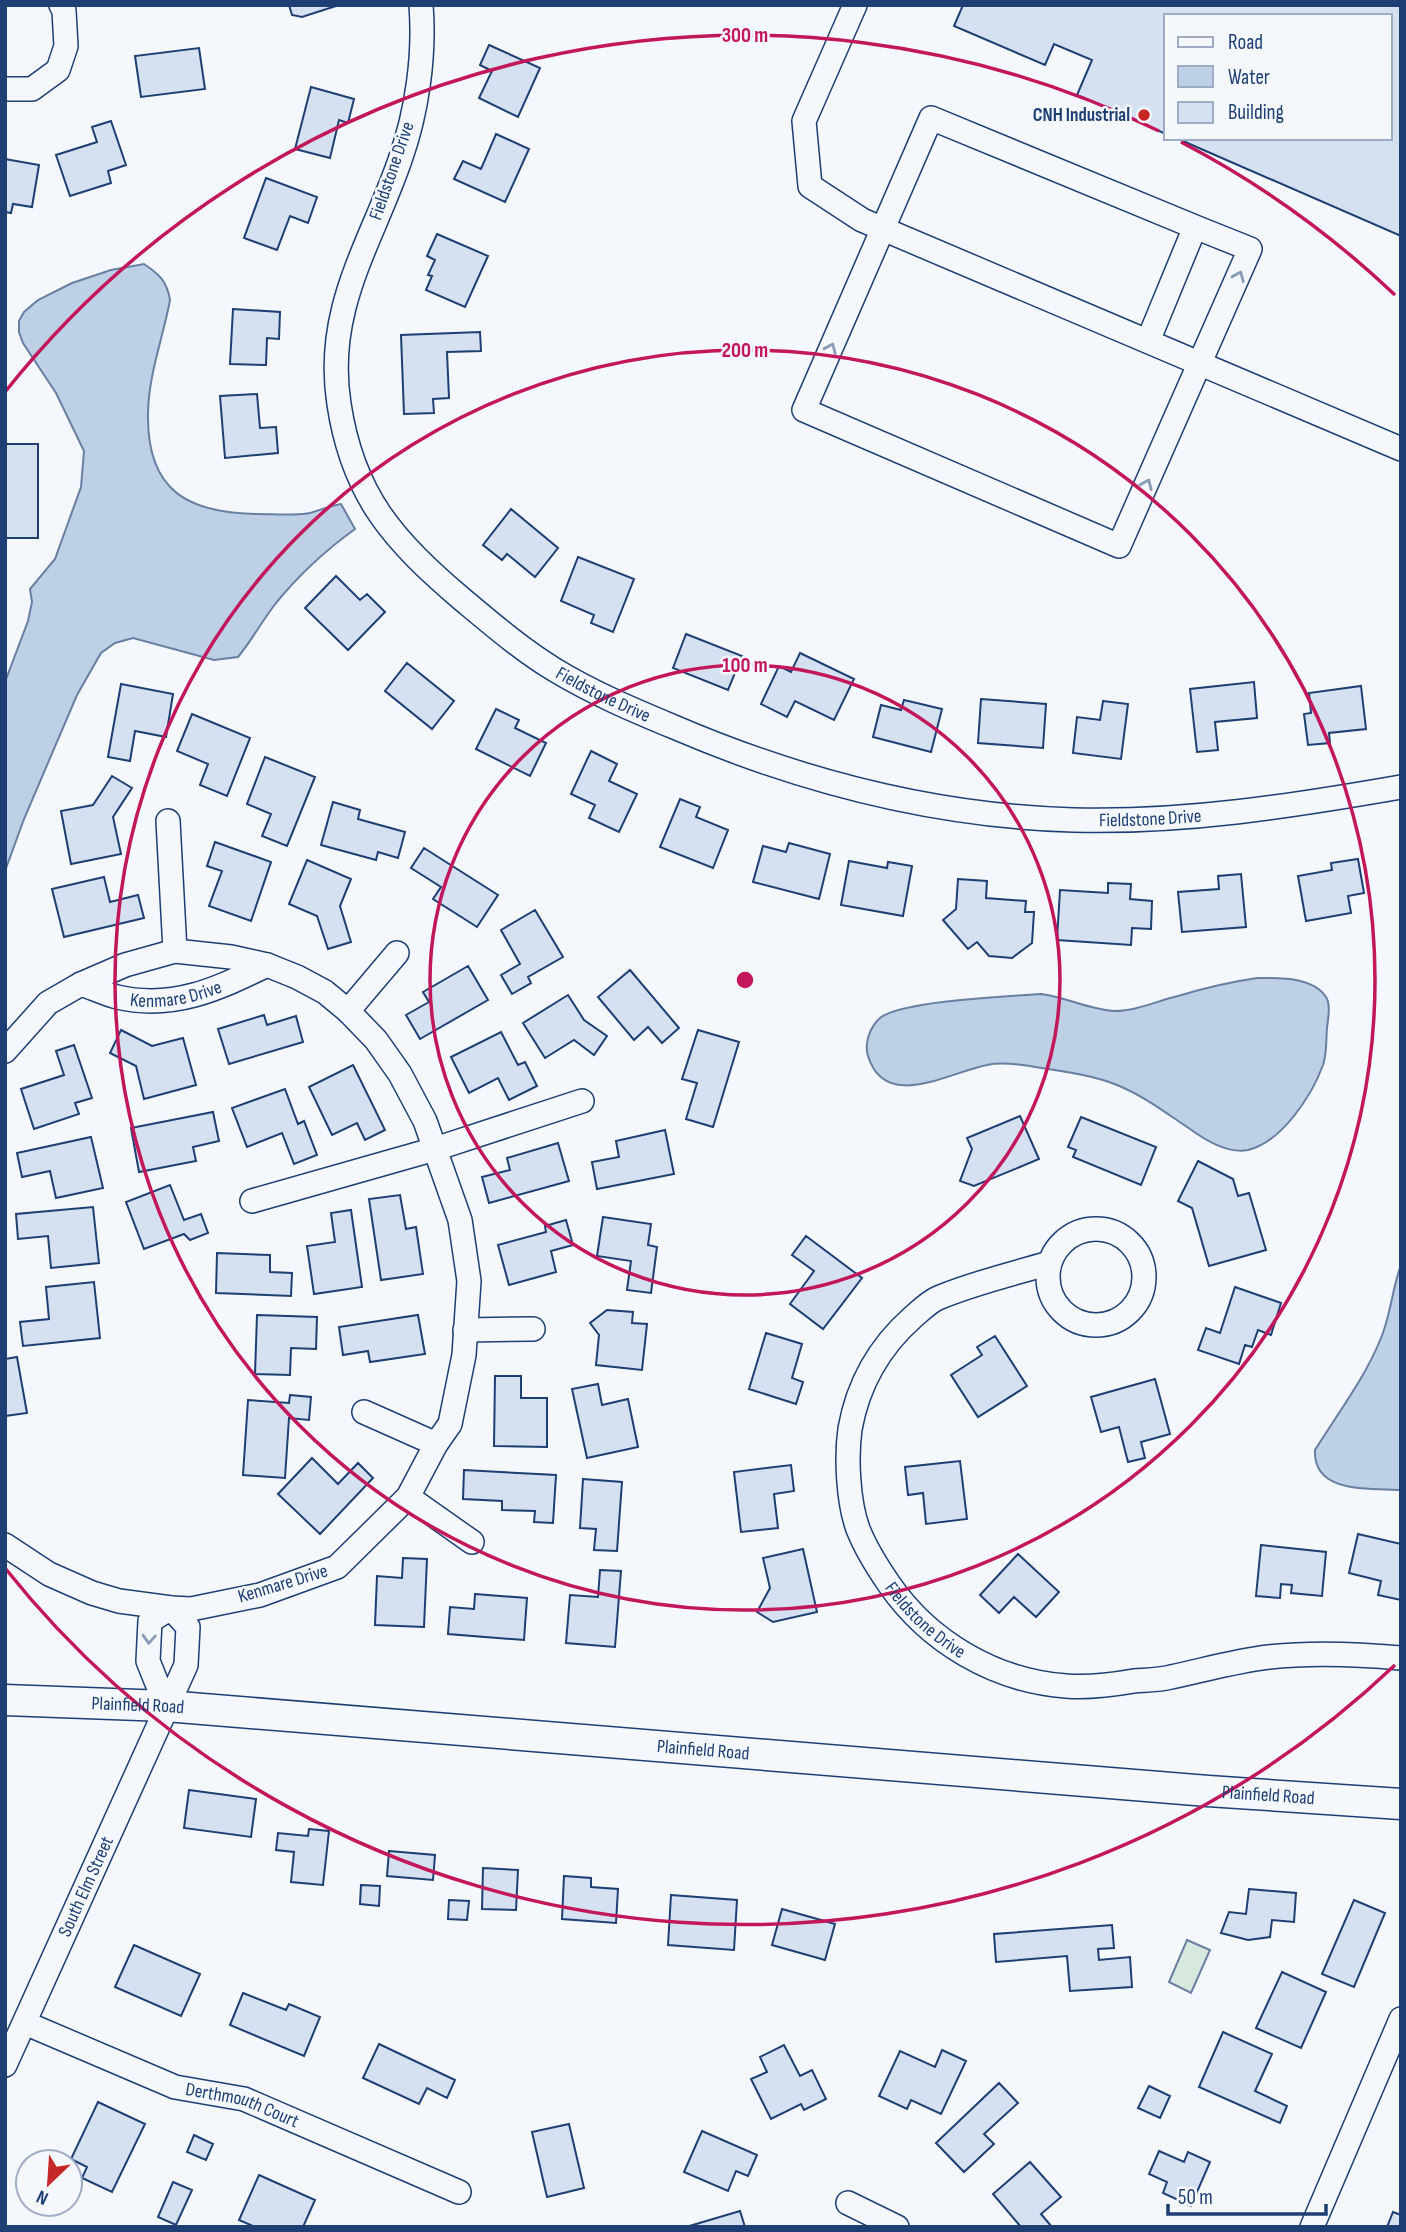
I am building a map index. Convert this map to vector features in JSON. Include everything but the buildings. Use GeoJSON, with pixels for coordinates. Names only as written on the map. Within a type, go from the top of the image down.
{"type":"FeatureCollection","features":[{"type":"Feature","properties":{"kind":"main road","name":"Plainfield Road"},"geometry":{"type":"LineString","coordinates":[[5,1700],[166,1706],[1208,1791],[1401,1804]]}},
{"type":"Feature","properties":{"kind":"street","name":"Fieldstone Drive"},"geometry":{"type":"LineString","coordinates":[[421,5],[421,49],[411,124],[402,155],[355,268],[342,309],[337,351],[339,402],[350,458],[373,504],[386,523],[420,563],[499,631],[556,671],[615,703],[723,748],[806,776],[886,797],[961,810],[1071,820],[1182,818],[1293,805],[1401,787]]}},
{"type":"Feature","properties":{"kind":"street"},"geometry":{"type":"LineString","coordinates":[[855,5],[804,121],[810,186],[862,219],[884,229],[1401,449]]}},
{"type":"Feature","properties":{"kind":"street"},"geometry":{"type":"LineString","coordinates":[[5,89],[32,89],[58,70],[66,46],[68,7]]}},
{"type":"Feature","properties":{"kind":"street"},"geometry":{"type":"LineString","coordinates":[[931,118],[1195,226],[1251,249],[1119,546],[804,410],[931,118]]}},
{"type":"Feature","properties":{"kind":"street"},"geometry":{"type":"LineString","coordinates":[[1149,341],[1195,226]]}},
{"type":"Feature","properties":{"kind":"street","name":"Kenmare Drive"},"geometry":{"type":"LineString","coordinates":[[168,821],[175,951]]}},
{"type":"Feature","properties":{"kind":"street","name":"Kenmare Drive"},"geometry":{"type":"LineString","coordinates":[[5,1051],[48,1003],[81,984],[125,965],[175,951],[231,957],[267,965],[316,987],[348,1011],[376,1040],[400,1074],[425,1121],[460,1220],[468,1281],[464,1355],[450,1424],[436,1444],[408,1497],[337,1567],[260,1595],[191,1609],[171,1608],[119,1601],[92,1593],[49,1574],[5,1545]]}},
{"type":"Feature","properties":{"kind":"street"},"geometry":{"type":"LineString","coordinates":[[348,1011],[397,953]]}},
{"type":"Feature","properties":{"kind":"street","name":"Kenmare Drive"},"geometry":{"type":"LineString","coordinates":[[81,984],[118,997],[156,1001],[195,997],[228,985],[267,965]]}},
{"type":"Feature","properties":{"kind":"street"},"geometry":{"type":"LineString","coordinates":[[252,1201],[435,1149],[582,1101]]}},
{"type":"Feature","properties":{"kind":"street"},"geometry":{"type":"LineString","coordinates":[[1096,1228],[1125,1237],[1143,1261],[1143,1292],[1126,1316],[1097,1326],[1068,1318],[1050,1293],[1049,1263],[1066,1238],[1096,1228]]}},
{"type":"Feature","properties":{"kind":"street","name":"Fieldstone Drive"},"geometry":{"type":"LineString","coordinates":[[1049,1263],[937,1298],[897,1331],[876,1358],[864,1382],[854,1409],[847,1456],[849,1483],[858,1528],[884,1576],[914,1616],[939,1637],[986,1666],[1013,1676],[1069,1686],[1104,1686],[1169,1678],[1208,1667],[1269,1657],[1345,1653],[1401,1658]]}},
{"type":"Feature","properties":{"kind":"street"},"geometry":{"type":"LineString","coordinates":[[465,1330],[533,1329]]}},
{"type":"Feature","properties":{"kind":"street"},"geometry":{"type":"LineString","coordinates":[[364,1412],[436,1444]]}},
{"type":"Feature","properties":{"kind":"street"},"geometry":{"type":"LineString","coordinates":[[408,1497],[472,1542]]}},
{"type":"Feature","properties":{"kind":"street"},"geometry":{"type":"LineString","coordinates":[[171,1608],[188,1627],[188,1640],[186,1665],[166,1706],[148,1661],[150,1621],[171,1608]]}},
{"type":"Feature","properties":{"kind":"street","name":"South Elm Street"},"geometry":{"type":"LineString","coordinates":[[5,2065],[166,1706]]}},
{"type":"Feature","properties":{"kind":"street"},"geometry":{"type":"LineString","coordinates":[[1312,2227],[1401,2020]]}},
{"type":"Feature","properties":{"kind":"street","name":"Derthmouth Court"},"geometry":{"type":"LineString","coordinates":[[25,2023],[175,2087],[244,2099],[458,2192]]}},
{"type":"Feature","properties":{"kind":"street"},"geometry":{"type":"LineString","coordinates":[[848,2203],[897,2227]]}},
{"type":"Feature","properties":{"kind":"shaded area"},"geometry":{"type":"Polygon","coordinates":[[[1187,1940],[1210,1950],[1191,1993],[1169,1982],[1187,1940]]]}},
{"type":"Feature","properties":{"kind":"water"},"geometry":{"type":"Polygon","coordinates":[[[144,264],[162,279],[170,300],[153,371],[148,415],[155,462],[164,479],[176,493],[192,502],[232,513],[304,514],[341,504],[355,529],[294,583],[276,603],[238,657],[214,660],[133,638],[115,643],[101,653],[77,695],[24,819],[5,871],[5,682],[28,621],[32,602],[30,589],[55,559],[81,487],[84,451],[56,393],[23,343],[19,321],[24,312],[38,300],[72,283],[111,270],[144,264]]]}},
{"type":"Feature","properties":{"kind":"water"},"geometry":{"type":"Polygon","coordinates":[[[1257,978],[1294,980],[1312,985],[1326,997],[1329,1012],[1324,1061],[1311,1090],[1284,1128],[1273,1138],[1248,1150],[1233,1150],[1217,1145],[1136,1094],[1096,1078],[1030,1066],[997,1064],[938,1080],[903,1085],[889,1082],[876,1073],[867,1051],[869,1036],[880,1018],[909,1007],[957,1000],[1041,994],[1096,1008],[1123,1011],[1207,988],[1257,978]]]}},
{"type":"Feature","properties":{"kind":"water"},"geometry":{"type":"Polygon","coordinates":[[[1401,1265],[1401,1490],[1345,1486],[1323,1475],[1317,1464],[1315,1450],[1375,1353],[1401,1265]]]}},
{"type":"Feature","properties":{"kind":"place","name":"CNH Industrial"},"geometry":{"type":"Point","coordinates":[1144,115]}}]}
